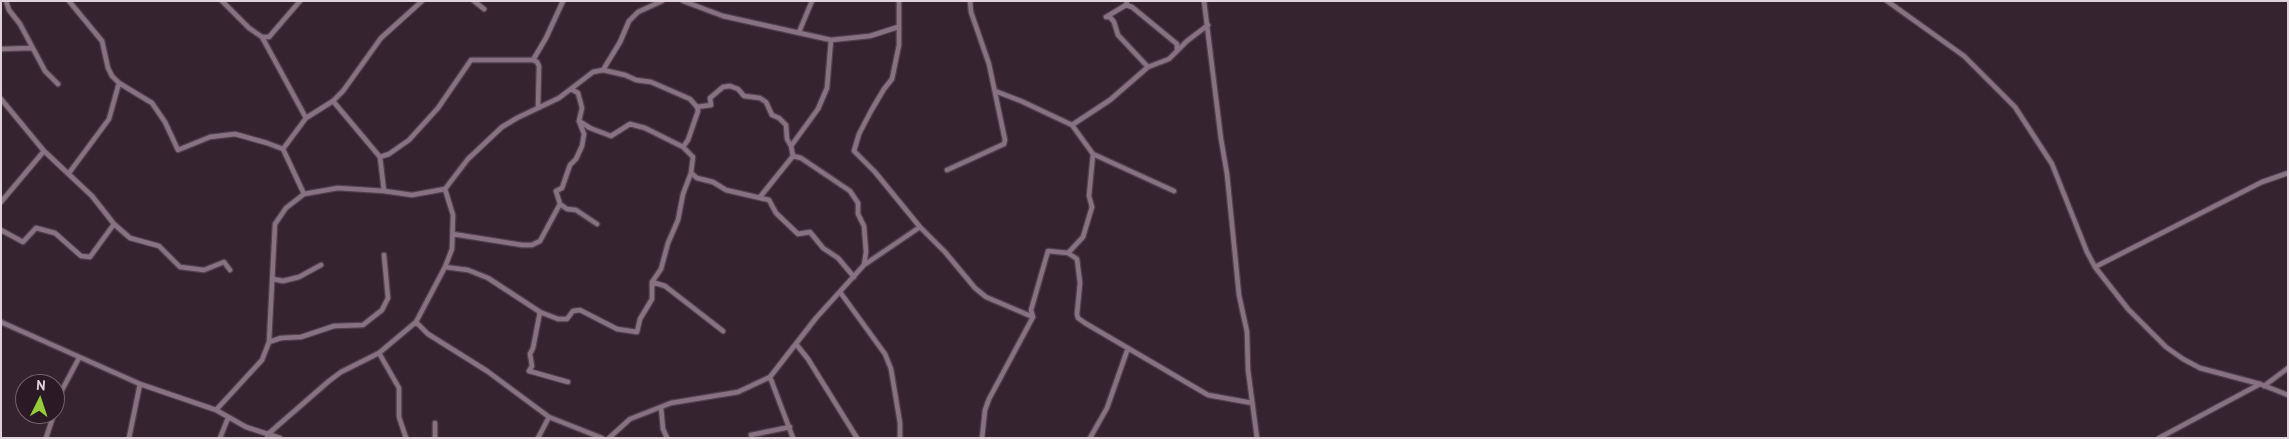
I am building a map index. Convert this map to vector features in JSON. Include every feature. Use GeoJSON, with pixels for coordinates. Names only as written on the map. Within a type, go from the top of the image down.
{"type":"FeatureCollection","features":[{"type":"Feature","properties":{"kind":"street"},"geometry":{"type":"LineString","coordinates":[[6,1],[9,10],[20,24],[45,71],[58,84]]}},
{"type":"Feature","properties":{"kind":"street"},"geometry":{"type":"LineString","coordinates":[[69,1],[102,41],[108,68],[119,83],[152,103],[165,122],[178,150],[210,137],[235,134],[283,149],[304,194]]}},
{"type":"Feature","properties":{"kind":"street"},"geometry":{"type":"LineString","coordinates":[[222,1],[262,37],[306,118]]}},
{"type":"Feature","properties":{"kind":"street"},"geometry":{"type":"LineString","coordinates":[[283,149],[306,118],[333,101],[343,91],[381,38],[422,1]]}},
{"type":"Feature","properties":{"kind":"street"},"geometry":{"type":"LineString","coordinates":[[474,1],[484,9]]}},
{"type":"Feature","properties":{"kind":"street"},"geometry":{"type":"LineString","coordinates":[[533,60],[546,38],[563,1]]}},
{"type":"Feature","properties":{"kind":"street"},"geometry":{"type":"LineString","coordinates":[[603,70],[620,42],[629,21],[638,12],[662,1]]}},
{"type":"Feature","properties":{"kind":"street"},"geometry":{"type":"LineString","coordinates":[[683,1],[723,16],[831,40],[870,36],[898,27]]}},
{"type":"Feature","properties":{"kind":"street"},"geometry":{"type":"LineString","coordinates":[[799,32],[812,1]]}},
{"type":"Feature","properties":{"kind":"street"},"geometry":{"type":"LineString","coordinates":[[899,1],[899,45],[892,79],[871,111],[859,134],[854,151],[875,172],[920,227],[946,252],[968,282],[986,297],[1033,316]]}},
{"type":"Feature","properties":{"kind":"street"},"geometry":{"type":"LineString","coordinates":[[947,170],[1004,144],[1005,138],[995,91],[982,42],[971,12],[970,1]]}},
{"type":"Feature","properties":{"kind":"street"},"geometry":{"type":"LineString","coordinates":[[1204,1],[1227,174],[1233,249],[1247,332],[1252,403],[1257,438]]}},
{"type":"Feature","properties":{"kind":"street"},"geometry":{"type":"LineString","coordinates":[[1887,1],[1964,56],[2015,108],[2052,164],[2086,252],[2095,268],[2128,308],[2166,347],[2200,368],[2262,385],[2288,395]]}},
{"type":"Feature","properties":{"kind":"street"},"geometry":{"type":"LineString","coordinates":[[262,37],[269,37],[296,2]]}},
{"type":"Feature","properties":{"kind":"street"},"geometry":{"type":"LineString","coordinates":[[1148,67],[1118,35],[1114,22],[1110,17],[1106,17],[1126,3],[1178,44],[1176,50]]}},
{"type":"Feature","properties":{"kind":"street"},"geometry":{"type":"LineString","coordinates":[[1072,125],[1110,100],[1148,67],[1169,59],[1176,50],[1208,25]]}},
{"type":"Feature","properties":{"kind":"street"},"geometry":{"type":"LineString","coordinates":[[792,146],[811,120],[827,88],[831,40]]}},
{"type":"Feature","properties":{"kind":"street"},"geometry":{"type":"LineString","coordinates":[[1,49],[32,48]]}},
{"type":"Feature","properties":{"kind":"street"},"geometry":{"type":"LineString","coordinates":[[380,157],[389,154],[409,140],[438,108],[471,60],[533,60],[537,62],[540,66],[538,106]]}},
{"type":"Feature","properties":{"kind":"street"},"geometry":{"type":"LineString","coordinates":[[216,410],[262,360],[269,342],[275,224],[286,208],[304,194],[338,188],[412,195],[445,189],[468,159],[502,127],[538,106],[559,98],[593,72],[603,70],[664,87],[690,99],[697,106],[711,105],[710,98],[723,87],[730,86],[738,89],[744,96],[760,98],[766,102],[772,115],[779,118],[786,125],[787,139],[792,146],[793,156],[760,197]]}},
{"type":"Feature","properties":{"kind":"street"},"geometry":{"type":"LineString","coordinates":[[69,173],[109,119],[119,83]]}},
{"type":"Feature","properties":{"kind":"street"},"geometry":{"type":"LineString","coordinates":[[571,90],[578,93],[582,108],[579,121],[584,134],[582,146],[576,159],[570,165],[562,188],[556,191],[560,204],[567,209],[576,210],[597,224]]}},
{"type":"Feature","properties":{"kind":"street"},"geometry":{"type":"LineString","coordinates":[[995,91],[1072,125],[1093,154],[1174,191]]}},
{"type":"Feature","properties":{"kind":"street"},"geometry":{"type":"LineString","coordinates":[[1,99],[44,151],[92,196],[114,224],[130,238],[159,246],[180,267],[204,270],[224,262],[230,270]]}},
{"type":"Feature","properties":{"kind":"street"},"geometry":{"type":"LineString","coordinates":[[333,101],[380,157],[384,191]]}},
{"type":"Feature","properties":{"kind":"street"},"geometry":{"type":"LineString","coordinates":[[683,147],[688,140],[696,119],[697,106]]}},
{"type":"Feature","properties":{"kind":"street"},"geometry":{"type":"LineString","coordinates":[[445,268],[468,270],[488,278],[540,312],[558,319],[568,319],[573,311],[580,310],[609,326],[632,333],[637,332],[640,319],[652,299],[652,282],[661,269],[668,243],[678,220],[691,173],[693,157],[683,147],[645,128],[630,124],[611,136],[590,128],[579,121]]}},
{"type":"Feature","properties":{"kind":"street"},"geometry":{"type":"LineString","coordinates":[[1,202],[44,151]]}},
{"type":"Feature","properties":{"kind":"street"},"geometry":{"type":"LineString","coordinates":[[1068,253],[1083,237],[1092,207],[1089,196],[1093,154]]}},
{"type":"Feature","properties":{"kind":"street"},"geometry":{"type":"LineString","coordinates":[[793,156],[801,158],[850,191],[858,203],[858,214],[864,226],[866,252],[864,265]]}},
{"type":"Feature","properties":{"kind":"street"},"geometry":{"type":"LineString","coordinates":[[691,173],[698,178],[713,182],[726,190],[769,200],[776,213],[798,234],[810,232],[823,248],[838,258],[854,277]]}},
{"type":"Feature","properties":{"kind":"street"},"geometry":{"type":"LineString","coordinates":[[2095,268],[2262,182],[2288,173]]}},
{"type":"Feature","properties":{"kind":"street"},"geometry":{"type":"LineString","coordinates":[[268,435],[329,381],[341,372],[379,353],[416,322],[445,268],[452,249],[453,215],[445,189]]}},
{"type":"Feature","properties":{"kind":"street"},"geometry":{"type":"LineString","coordinates":[[453,234],[532,245],[540,241],[560,204]]}},
{"type":"Feature","properties":{"kind":"street"},"geometry":{"type":"LineString","coordinates":[[1,230],[23,242],[36,228],[55,233],[81,256],[90,257],[114,224]]}},
{"type":"Feature","properties":{"kind":"street"},"geometry":{"type":"LineString","coordinates":[[609,438],[630,420],[671,403],[738,392],[770,377],[816,318],[864,265],[920,227]]}},
{"type":"Feature","properties":{"kind":"street"},"geometry":{"type":"LineString","coordinates":[[982,438],[988,399],[1033,316],[1031,310],[1048,252],[1068,253],[1077,259],[1080,267],[1078,318],[1111,340],[1208,395],[1252,403]]}},
{"type":"Feature","properties":{"kind":"street"},"geometry":{"type":"LineString","coordinates":[[269,342],[281,338],[301,337],[334,326],[363,325],[382,310],[388,298],[384,255]]}},
{"type":"Feature","properties":{"kind":"street"},"geometry":{"type":"LineString","coordinates":[[273,279],[282,281],[299,277],[321,265]]}},
{"type":"Feature","properties":{"kind":"street"},"geometry":{"type":"LineString","coordinates":[[652,282],[665,286],[723,331]]}},
{"type":"Feature","properties":{"kind":"street"},"geometry":{"type":"LineString","coordinates":[[840,292],[885,354],[892,369],[900,438]]}},
{"type":"Feature","properties":{"kind":"street"},"geometry":{"type":"LineString","coordinates":[[540,312],[533,348],[530,354],[532,366],[529,372],[568,382]]}},
{"type":"Feature","properties":{"kind":"street"},"geometry":{"type":"LineString","coordinates":[[1,322],[140,384],[216,410],[228,418],[268,435],[280,438]]}},
{"type":"Feature","properties":{"kind":"street"},"geometry":{"type":"LineString","coordinates":[[416,322],[428,334],[487,371],[549,417],[602,438]]}},
{"type":"Feature","properties":{"kind":"street"},"geometry":{"type":"LineString","coordinates":[[796,344],[808,359],[857,438]]}},
{"type":"Feature","properties":{"kind":"street"},"geometry":{"type":"LineString","coordinates":[[1090,438],[1107,408],[1128,348]]}},
{"type":"Feature","properties":{"kind":"street"},"geometry":{"type":"LineString","coordinates":[[379,353],[399,388],[399,416],[406,438]]}},
{"type":"Feature","properties":{"kind":"street"},"geometry":{"type":"LineString","coordinates":[[65,384],[79,358]]}},
{"type":"Feature","properties":{"kind":"street"},"geometry":{"type":"LineString","coordinates":[[2159,438],[2262,385],[2288,368]]}},
{"type":"Feature","properties":{"kind":"street"},"geometry":{"type":"LineString","coordinates":[[770,377],[793,438]]}},
{"type":"Feature","properties":{"kind":"street"},"geometry":{"type":"LineString","coordinates":[[129,438],[140,384]]}},
{"type":"Feature","properties":{"kind":"street"},"geometry":{"type":"LineString","coordinates":[[661,407],[663,429],[667,438]]}},
{"type":"Feature","properties":{"kind":"street"},"geometry":{"type":"LineString","coordinates":[[538,438],[549,417]]}},
{"type":"Feature","properties":{"kind":"street"},"geometry":{"type":"LineString","coordinates":[[220,438],[228,418]]}},
{"type":"Feature","properties":{"kind":"street"},"geometry":{"type":"LineString","coordinates":[[435,423],[435,438]]}},
{"type":"Feature","properties":{"kind":"street"},"geometry":{"type":"LineString","coordinates":[[46,438],[51,424]]}},
{"type":"Feature","properties":{"kind":"street"},"geometry":{"type":"LineString","coordinates":[[751,435],[790,427]]}}]}
